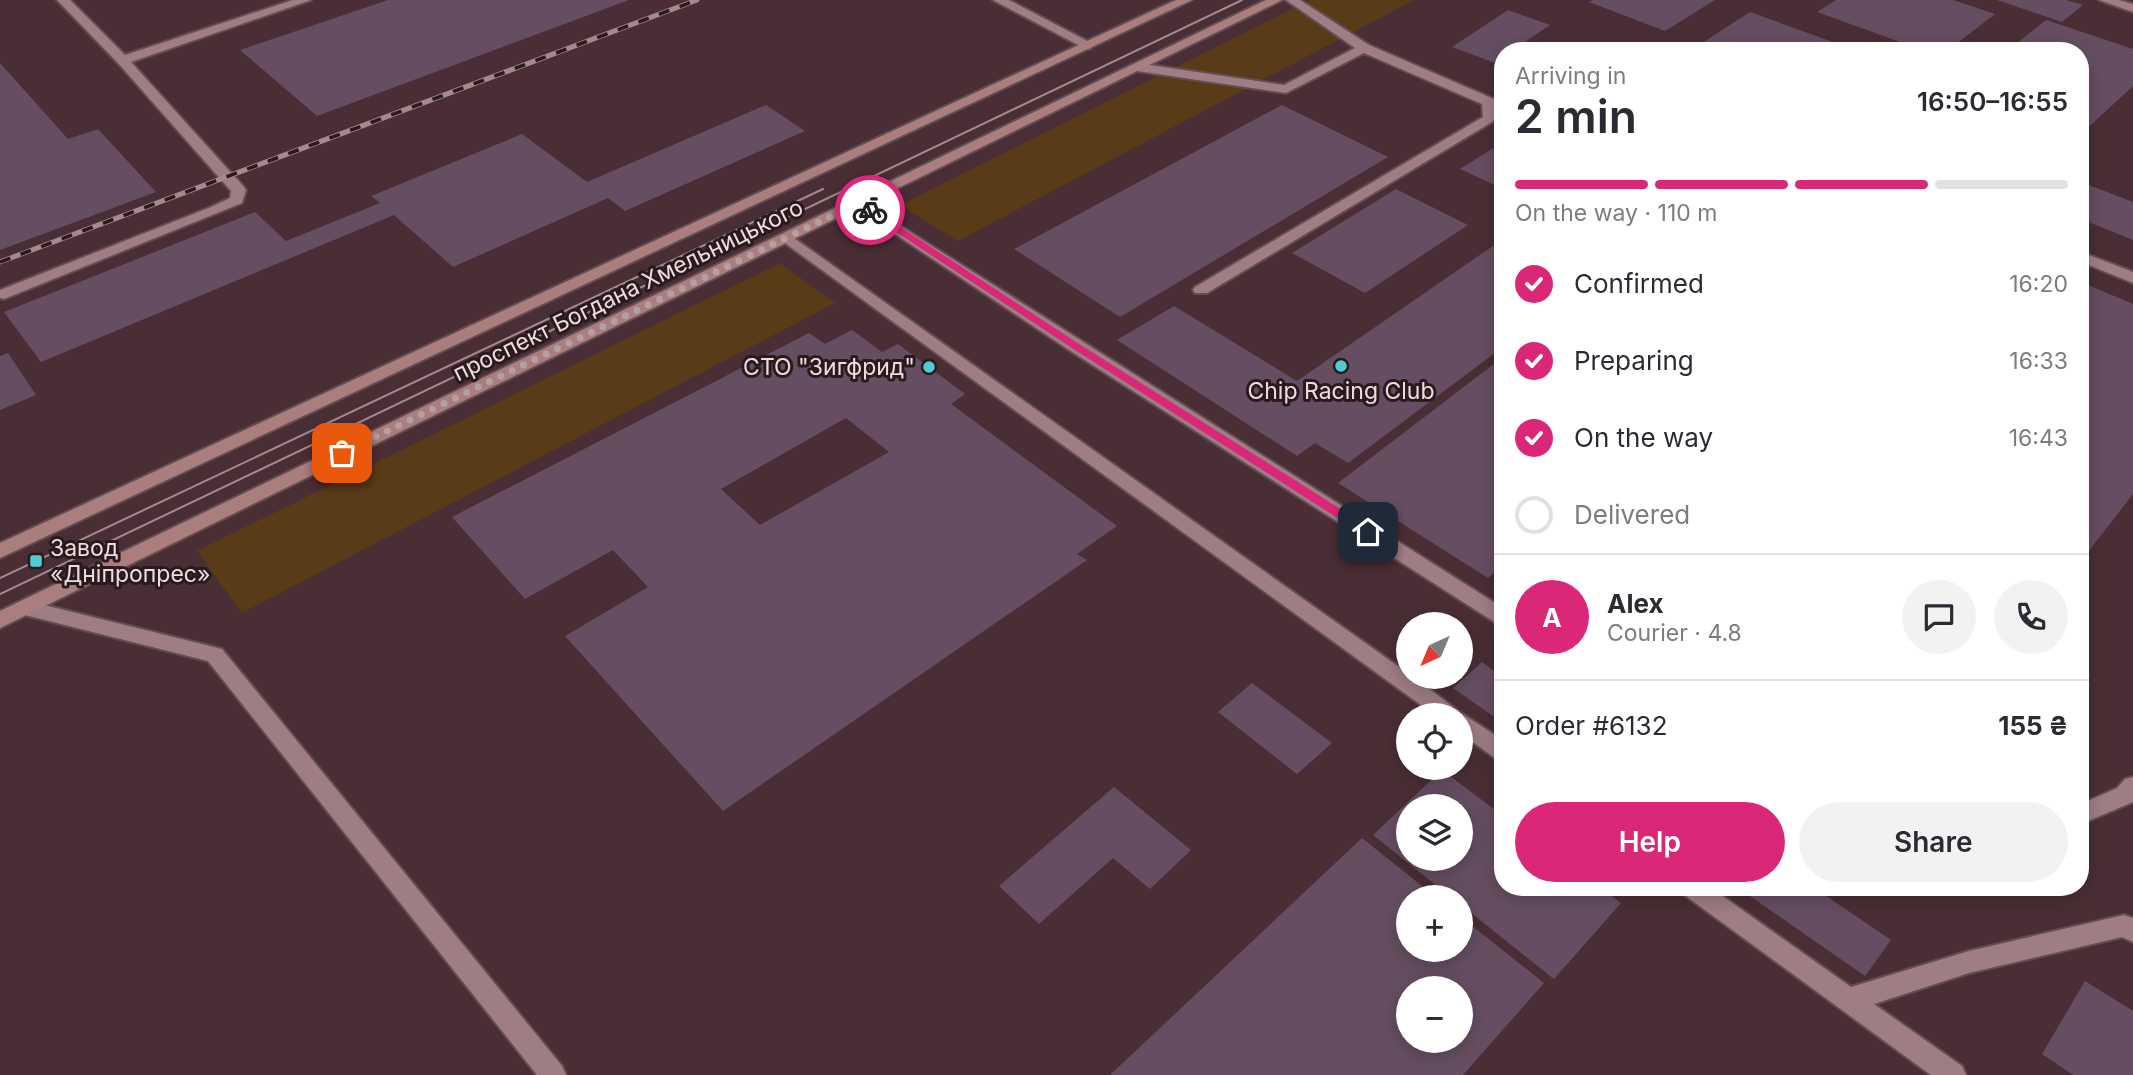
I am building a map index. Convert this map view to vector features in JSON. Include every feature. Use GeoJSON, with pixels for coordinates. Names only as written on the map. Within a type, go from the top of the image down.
{"type":"FeatureCollection","features":[{"type":"Feature","properties":{"kind":"main road","name":"проспект Богдана Хмельницького"},"geometry":{"type":"LineString","coordinates":[[0,551],[1186,0]]}},
{"type":"Feature","properties":{"kind":"main road","name":"проспект Богдана Хмельницького"},"geometry":{"type":"LineString","coordinates":[[0,620],[1276,0]]}},
{"type":"Feature","properties":{"kind":"lane"},"geometry":{"type":"LineString","coordinates":[[4,294],[237,200],[239,190],[123,60],[63,0]]}},
{"type":"Feature","properties":{"kind":"lane"},"geometry":{"type":"LineString","coordinates":[[123,60],[305,0]]}},
{"type":"Feature","properties":{"kind":"lane"},"geometry":{"type":"LineString","coordinates":[[999,0],[1088,45]]}},
{"type":"Feature","properties":{"kind":"lane"},"geometry":{"type":"LineString","coordinates":[[1201,290],[1489,119],[1489,102],[1364,48],[1292,0]]}},
{"type":"Feature","properties":{"kind":"lane"},"geometry":{"type":"LineString","coordinates":[[2105,0],[2133,8]]}},
{"type":"Feature","properties":{"kind":"lane"},"geometry":{"type":"LineString","coordinates":[[1137,67],[1286,89],[1364,48]]}},
{"type":"Feature","properties":{"kind":"lane"},"geometry":{"type":"LineString","coordinates":[[858,203],[1075,346],[1494,612]]}},
{"type":"Feature","properties":{"kind":"lane"},"geometry":{"type":"LineString","coordinates":[[787,238],[1434,703]]}},
{"type":"Feature","properties":{"kind":"lane"},"geometry":{"type":"LineString","coordinates":[[2089,260],[2133,278]]}},
{"type":"Feature","properties":{"kind":"lane"},"geometry":{"type":"LineString","coordinates":[[24,608],[215,655],[553,1075]]}},
{"type":"Feature","properties":{"kind":"lane"},"geometry":{"type":"LineString","coordinates":[[1473,731],[1494,746]]}},
{"type":"Feature","properties":{"kind":"lane"},"geometry":{"type":"LineString","coordinates":[[2089,811],[2125,795],[2133,786]]}},
{"type":"Feature","properties":{"kind":"lane"},"geometry":{"type":"LineString","coordinates":[[1704,896],[1953,1075]]}},
{"type":"Feature","properties":{"kind":"lane"},"geometry":{"type":"LineString","coordinates":[[1849,1000],[1969,962],[2124,926],[2133,931]]}},
{"type":"Feature","properties":{"kind":"shaded area"},"geometry":{"type":"Polygon","coordinates":[[[1310,0],[1414,0],[958,241],[900,205],[1310,0]]]}},
{"type":"Feature","properties":{"kind":"shaded area"},"geometry":{"type":"Polygon","coordinates":[[[780,263],[835,303],[242,613],[197,551],[780,263]]]}},
{"type":"Feature","properties":{"kind":"building"},"geometry":{"type":"Polygon","coordinates":[[[388,0],[629,0],[317,116],[240,50],[388,0]]]}},
{"type":"Feature","properties":{"kind":"building"},"geometry":{"type":"Polygon","coordinates":[[[1715,0],[1665,31],[1589,2],[1715,0]]]}},
{"type":"Feature","properties":{"kind":"building"},"geometry":{"type":"Polygon","coordinates":[[[1836,0],[1953,0],[1995,14],[1959,42],[1900,42],[1817,12],[1836,0]]]}},
{"type":"Feature","properties":{"kind":"building"},"geometry":{"type":"Polygon","coordinates":[[[1997,0],[2066,0],[2083,5],[2062,22],[1997,0]]]}},
{"type":"Feature","properties":{"kind":"building"},"geometry":{"type":"Polygon","coordinates":[[[1508,10],[1550,25],[1525,42],[1494,42],[1494,63],[1452,47],[1508,10]]]}},
{"type":"Feature","properties":{"kind":"building"},"geometry":{"type":"Polygon","coordinates":[[[1750,12],[1833,42],[1704,42],[1750,12]]]}},
{"type":"Feature","properties":{"kind":"building"},"geometry":{"type":"Polygon","coordinates":[[[2046,20],[2133,49],[2133,86],[2089,127],[2089,42],[2018,42],[2046,20]]]}},
{"type":"Feature","properties":{"kind":"building"},"geometry":{"type":"Polygon","coordinates":[[[0,63],[68,139],[98,129],[156,192],[0,250],[0,63]]]}},
{"type":"Feature","properties":{"kind":"building"},"geometry":{"type":"Polygon","coordinates":[[[766,105],[805,131],[625,211],[608,198],[453,267],[394,215],[41,362],[4,312],[255,212],[286,241],[380,203],[371,196],[522,134],[587,182],[766,105]]]}},
{"type":"Feature","properties":{"kind":"building"},"geometry":{"type":"Polygon","coordinates":[[[1282,105],[1388,157],[1120,317],[1014,249],[1282,105]]]}},
{"type":"Feature","properties":{"kind":"building"},"geometry":{"type":"Polygon","coordinates":[[[1494,148],[1494,185],[1460,169],[1494,148]]]}},
{"type":"Feature","properties":{"kind":"building"},"geometry":{"type":"Polygon","coordinates":[[[2089,185],[2133,202],[2133,240],[2089,222],[2089,185]]]}},
{"type":"Feature","properties":{"kind":"building"},"geometry":{"type":"Polygon","coordinates":[[[1396,189],[1468,225],[1365,293],[1292,253],[1396,189]]]}},
{"type":"Feature","properties":{"kind":"building"},"geometry":{"type":"Polygon","coordinates":[[[1494,245],[1494,354],[1348,463],[1315,443],[1297,456],[1117,340],[1174,306],[1297,381],[1494,245]]]}},
{"type":"Feature","properties":{"kind":"building"},"geometry":{"type":"Polygon","coordinates":[[[2089,285],[2133,304],[2133,494],[2089,551],[2089,285]]]}},
{"type":"Feature","properties":{"kind":"building"},"geometry":{"type":"Polygon","coordinates":[[[852,330],[882,352],[898,344],[965,394],[951,404],[1117,526],[1077,554],[1087,560],[723,811],[565,636],[648,587],[613,550],[525,599],[452,517],[809,333],[825,344],[852,330]],[[846,418],[721,489],[760,525],[889,452],[846,418]]]}},
{"type":"Feature","properties":{"kind":"building"},"geometry":{"type":"Polygon","coordinates":[[[8,353],[36,395],[0,410],[0,356],[8,353]]]}},
{"type":"Feature","properties":{"kind":"building"},"geometry":{"type":"Polygon","coordinates":[[[1494,364],[1494,573],[1488,578],[1338,483],[1494,364]]]}},
{"type":"Feature","properties":{"kind":"building"},"geometry":{"type":"Polygon","coordinates":[[[1482,662],[1494,671],[1494,717],[1456,690],[1474,690],[1474,669],[1482,662]]]}},
{"type":"Feature","properties":{"kind":"building"},"geometry":{"type":"Polygon","coordinates":[[[1252,683],[1332,743],[1297,774],[1218,712],[1252,683]]]}},
{"type":"Feature","properties":{"kind":"building"},"geometry":{"type":"Polygon","coordinates":[[[1431,780],[1455,780],[1494,809],[1494,896],[1612,896],[1621,903],[1554,979],[1473,915],[1473,885],[1436,885],[1418,871],[1473,871],[1473,794],[1417,794],[1431,780]]]}},
{"type":"Feature","properties":{"kind":"building"},"geometry":{"type":"Polygon","coordinates":[[[1114,787],[1191,850],[1150,889],[1113,858],[1039,924],[999,886],[1114,787]]]}},
{"type":"Feature","properties":{"kind":"building"},"geometry":{"type":"Polygon","coordinates":[[[1396,813],[1396,853],[1373,835],[1396,813]]]}},
{"type":"Feature","properties":{"kind":"building"},"geometry":{"type":"Polygon","coordinates":[[[1362,838],[1396,865],[1396,871],[1403,871],[1421,885],[1396,885],[1396,962],[1473,962],[1473,927],[1544,983],[1463,1075],[1110,1075],[1362,838]]]}},
{"type":"Feature","properties":{"kind":"building"},"geometry":{"type":"Polygon","coordinates":[[[1750,896],[1826,896],[1891,940],[1865,976],[1750,896]]]}},
{"type":"Feature","properties":{"kind":"building"},"geometry":{"type":"Polygon","coordinates":[[[2085,981],[2133,1011],[2133,1075],[2073,1075],[2042,1054],[2085,981]]]}},
{"type":"Feature","properties":{"kind":"tram line"},"geometry":{"type":"LineString","coordinates":[[0,594],[1242,0]]}},
{"type":"Feature","properties":{"kind":"tram line"},"geometry":{"type":"LineString","coordinates":[[0,578],[823,189]]}},
{"type":"Feature","properties":{"kind":"railway"},"geometry":{"type":"LineString","coordinates":[[0,262],[697,0]]}},
{"type":"Feature","properties":{"kind":"way so far"},"geometry":{"type":"LineString","coordinates":[[342,453],[858,203],[870,210]]}},
{"type":"Feature","properties":{"kind":"place","name":"Chip Racing Club"},"geometry":{"type":"Point","coordinates":[1341,366]}},
{"type":"Feature","properties":{"kind":"place","name":"СТО \"Зигфрид\""},"geometry":{"type":"Point","coordinates":[929,367]}},
{"type":"Feature","properties":{"kind":"place","name":"Завод «Дніпропрес»"},"geometry":{"type":"Point","coordinates":[36,561]}},
{"type":"Feature","properties":{"kind":"route"},"geometry":{"type":"LineString","coordinates":[[870,210],[1075,346],[1368,532]]}}]}
